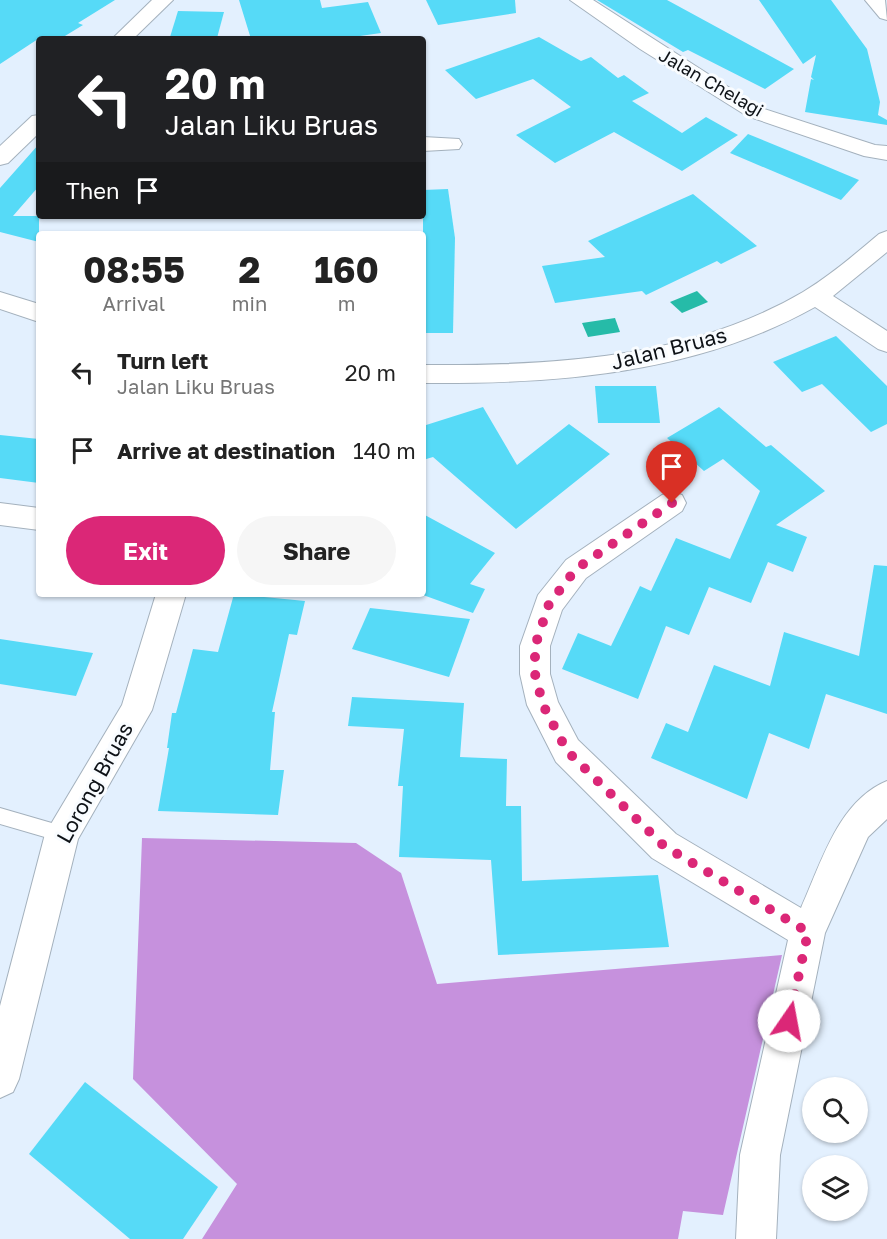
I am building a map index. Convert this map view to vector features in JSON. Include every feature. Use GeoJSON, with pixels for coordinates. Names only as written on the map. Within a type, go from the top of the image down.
{"type":"FeatureCollection","features":[{"type":"Feature","properties":{"kind":"street"},"geometry":{"type":"LineString","coordinates":[[125,36],[163,0]]}},
{"type":"Feature","properties":{"kind":"street","name":"Jalan Chelagi"},"geometry":{"type":"LineString","coordinates":[[580,0],[753,112],[872,151],[887,153]]}},
{"type":"Feature","properties":{"kind":"street"},"geometry":{"type":"LineString","coordinates":[[875,0],[887,14]]}},
{"type":"Feature","properties":{"kind":"street"},"geometry":{"type":"LineString","coordinates":[[0,158],[36,124]]}},
{"type":"Feature","properties":{"kind":"street"},"geometry":{"type":"LineString","coordinates":[[426,144],[451,144]]}},
{"type":"Feature","properties":{"kind":"street","name":"Jalan Bruas"},"geometry":{"type":"LineString","coordinates":[[426,374],[476,375],[561,371],[638,360],[707,343],[770,321],[815,296],[887,239]]}},
{"type":"Feature","properties":{"kind":"street"},"geometry":{"type":"LineString","coordinates":[[815,296],[887,343]]}},
{"type":"Feature","properties":{"kind":"street"},"geometry":{"type":"LineString","coordinates":[[0,300],[36,312]]}},
{"type":"Feature","properties":{"kind":"street"},"geometry":{"type":"LineString","coordinates":[[672,503],[576,569],[549,604],[535,646],[535,674],[543,705],[567,751],[664,846],[808,932]]}},
{"type":"Feature","properties":{"kind":"street"},"geometry":{"type":"LineString","coordinates":[[0,514],[36,519]]}},
{"type":"Feature","properties":{"kind":"street","name":"Lorong Bruas"},"geometry":{"type":"LineString","coordinates":[[0,1079],[62,834],[136,710],[170,597]]}},
{"type":"Feature","properties":{"kind":"street"},"geometry":{"type":"LineString","coordinates":[[756,1239],[760,1155],[808,932],[856,826],[887,797]]}},
{"type":"Feature","properties":{"kind":"lane"},"geometry":{"type":"LineString","coordinates":[[0,816],[62,834]]}},
{"type":"Feature","properties":{"kind":"shaded area"},"geometry":{"type":"Polygon","coordinates":[[[697,291],[708,302],[682,313],[670,302],[697,291]]]}},
{"type":"Feature","properties":{"kind":"shaded area"},"geometry":{"type":"Polygon","coordinates":[[[615,318],[620,332],[588,337],[582,323],[615,318]]]}},
{"type":"Feature","properties":{"kind":"shaded area"},"geometry":{"type":"Polygon","coordinates":[[[142,838],[356,843],[401,873],[437,984],[782,955],[723,1215],[683,1211],[678,1239],[202,1239],[237,1184],[133,1079],[142,838]]]}},
{"type":"Feature","properties":{"kind":"building"},"geometry":{"type":"Polygon","coordinates":[[[0,0],[115,0],[78,23],[83,25],[65,36],[36,36],[36,40],[0,64],[0,0]]]}},
{"type":"Feature","properties":{"kind":"building"},"geometry":{"type":"Polygon","coordinates":[[[239,0],[320,0],[322,8],[368,2],[381,33],[360,36],[250,36],[239,0]]]}},
{"type":"Feature","properties":{"kind":"building"},"geometry":{"type":"Polygon","coordinates":[[[426,0],[515,0],[516,13],[438,25],[426,0]]]}},
{"type":"Feature","properties":{"kind":"building"},"geometry":{"type":"Polygon","coordinates":[[[597,0],[667,0],[794,69],[765,89],[688,50],[683,52],[597,0]]]}},
{"type":"Feature","properties":{"kind":"building"},"geometry":{"type":"Polygon","coordinates":[[[759,0],[831,0],[867,49],[880,102],[878,115],[887,120],[887,125],[805,112],[811,79],[814,80],[811,77],[816,55],[803,64],[759,0]]]}},
{"type":"Feature","properties":{"kind":"building"},"geometry":{"type":"Polygon","coordinates":[[[178,11],[224,12],[218,36],[170,36],[178,11]]]}},
{"type":"Feature","properties":{"kind":"building"},"geometry":{"type":"Polygon","coordinates":[[[539,37],[581,61],[591,57],[618,78],[624,75],[649,93],[632,101],[682,133],[706,117],[738,135],[682,171],[614,132],[555,163],[516,135],[571,107],[533,79],[476,99],[445,70],[539,37]]]}},
{"type":"Feature","properties":{"kind":"building"},"geometry":{"type":"Polygon","coordinates":[[[748,134],[859,180],[841,200],[730,153],[748,134]]]}},
{"type":"Feature","properties":{"kind":"building"},"geometry":{"type":"Polygon","coordinates":[[[36,147],[36,189],[13,216],[36,216],[36,219],[39,219],[36,241],[0,232],[0,188],[36,147]]]}},
{"type":"Feature","properties":{"kind":"building"},"geometry":{"type":"Polygon","coordinates":[[[448,189],[455,238],[453,333],[426,333],[426,231],[423,231],[423,219],[426,219],[426,190],[448,189]]]}},
{"type":"Feature","properties":{"kind":"building"},"geometry":{"type":"Polygon","coordinates":[[[693,194],[757,246],[721,264],[717,261],[646,295],[642,291],[555,303],[542,266],[605,257],[588,241],[693,194]]]}},
{"type":"Feature","properties":{"kind":"building"},"geometry":{"type":"Polygon","coordinates":[[[836,336],[887,386],[887,424],[871,432],[822,384],[802,392],[773,362],[836,336]]]}},
{"type":"Feature","properties":{"kind":"building"},"geometry":{"type":"Polygon","coordinates":[[[595,386],[656,386],[660,423],[598,423],[595,386]]]}},
{"type":"Feature","properties":{"kind":"building"},"geometry":{"type":"Polygon","coordinates":[[[483,407],[517,465],[569,424],[610,454],[516,529],[433,457],[426,459],[426,425],[483,407]]]}},
{"type":"Feature","properties":{"kind":"building"},"geometry":{"type":"Polygon","coordinates":[[[719,407],[766,447],[771,445],[825,491],[776,525],[807,537],[793,572],[768,562],[751,603],[709,587],[689,635],[666,626],[638,699],[562,669],[578,633],[611,646],[640,586],[651,591],[676,538],[730,559],[760,491],[723,459],[704,471],[667,438],[719,407]]]}},
{"type":"Feature","properties":{"kind":"building"},"geometry":{"type":"Polygon","coordinates":[[[0,435],[36,439],[36,483],[0,478],[0,435]]]}},
{"type":"Feature","properties":{"kind":"building"},"geometry":{"type":"Polygon","coordinates":[[[426,516],[495,553],[470,584],[485,589],[473,613],[426,596],[426,516]]]}},
{"type":"Feature","properties":{"kind":"building"},"geometry":{"type":"Polygon","coordinates":[[[874,565],[887,566],[887,714],[826,694],[809,749],[769,733],[747,799],[651,758],[666,723],[688,732],[714,665],[770,686],[784,632],[859,656],[874,565]]]}},
{"type":"Feature","properties":{"kind":"building"},"geometry":{"type":"Polygon","coordinates":[[[233,597],[305,601],[297,635],[289,634],[272,712],[275,712],[270,770],[284,770],[278,815],[158,811],[169,748],[167,748],[172,713],[176,713],[193,649],[218,652],[233,597]]]}},
{"type":"Feature","properties":{"kind":"building"},"geometry":{"type":"Polygon","coordinates":[[[370,608],[470,619],[449,677],[352,649],[370,608]]]}},
{"type":"Feature","properties":{"kind":"building"},"geometry":{"type":"Polygon","coordinates":[[[0,639],[93,653],[76,696],[0,684],[0,639]]]}},
{"type":"Feature","properties":{"kind":"building"},"geometry":{"type":"Polygon","coordinates":[[[352,697],[464,703],[460,757],[507,759],[506,806],[521,806],[522,881],[658,875],[669,947],[498,955],[491,860],[399,857],[403,786],[398,786],[404,729],[348,726],[352,697]]]}},
{"type":"Feature","properties":{"kind":"building"},"geometry":{"type":"Polygon","coordinates":[[[85,1082],[218,1187],[183,1239],[130,1239],[29,1154],[85,1082]]]}},
{"type":"Feature","properties":{"kind":"route"},"geometry":{"type":"LineString","coordinates":[[672,503],[576,569],[549,604],[535,646],[535,674],[543,705],[567,751],[664,846],[808,932],[789,1021]]}}]}
